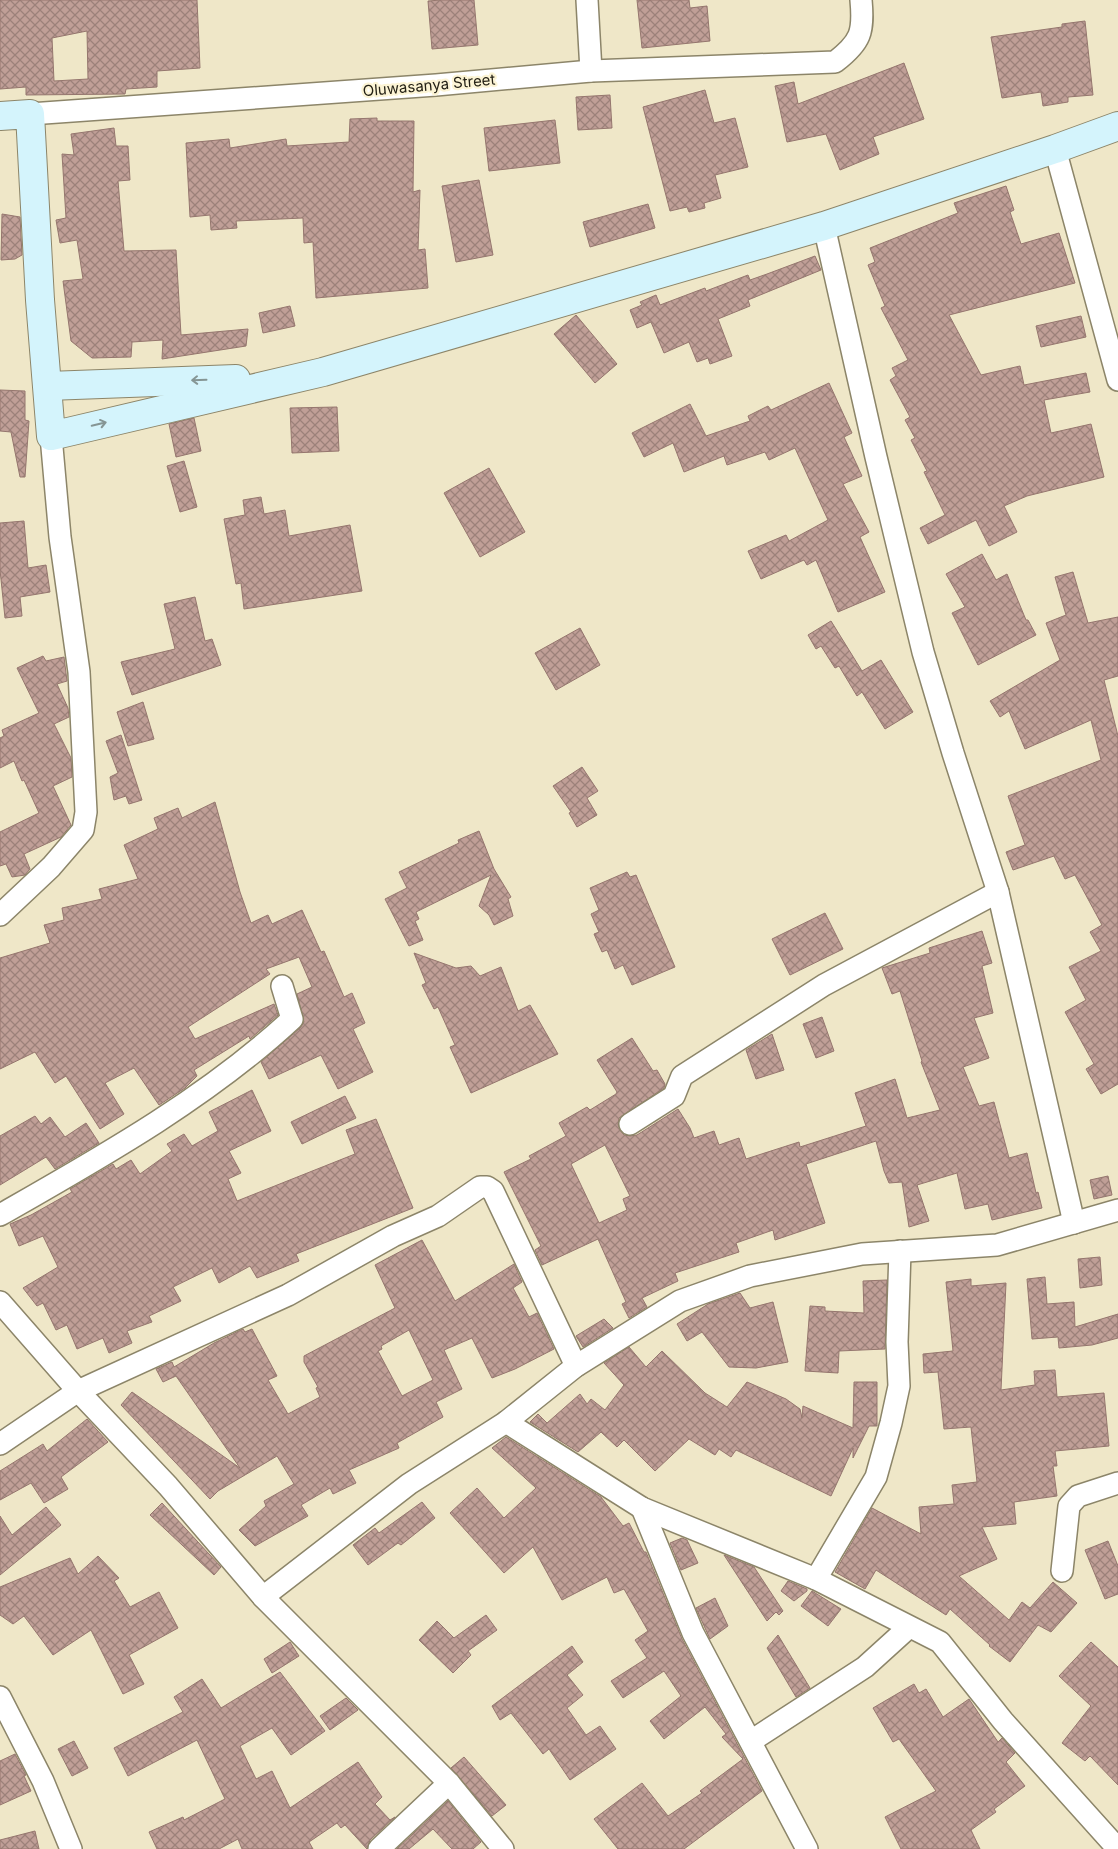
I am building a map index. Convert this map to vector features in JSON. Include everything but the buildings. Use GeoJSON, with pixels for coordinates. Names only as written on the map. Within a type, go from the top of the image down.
{"type":"FeatureCollection","features":[{"type":"Feature","properties":{"kind":"street"},"geometry":{"type":"LineString","coordinates":[[588,0],[591,71]]}},
{"type":"Feature","properties":{"kind":"street","name":"Oluwasanya Street"},"geometry":{"type":"LineString","coordinates":[[0,116],[436,86],[591,71],[835,62],[853,48],[863,27],[861,0]]}},
{"type":"Feature","properties":{"kind":"street"},"geometry":{"type":"LineString","coordinates":[[48,386],[239,379],[319,360],[811,216],[1049,138],[1118,113]]}},
{"type":"Feature","properties":{"kind":"street"},"geometry":{"type":"LineString","coordinates":[[0,916],[51,867],[83,830],[86,812],[79,672],[60,537],[40,300],[30,114]]}},
{"type":"Feature","properties":{"kind":"street"},"geometry":{"type":"LineString","coordinates":[[51,436],[323,372],[824,226],[1118,126]]}},
{"type":"Feature","properties":{"kind":"street"},"geometry":{"type":"LineString","coordinates":[[1055,149],[1118,380]]}},
{"type":"Feature","properties":{"kind":"street"},"geometry":{"type":"LineString","coordinates":[[824,226],[876,457],[923,652],[952,753],[998,892],[1074,1223]]}},
{"type":"Feature","properties":{"kind":"street"},"geometry":{"type":"LineString","coordinates":[[630,1124],[674,1096],[682,1076],[816,990],[998,892]]}},
{"type":"Feature","properties":{"kind":"street"},"geometry":{"type":"LineString","coordinates":[[0,1215],[91,1162],[185,1102],[273,1036],[292,1019],[282,986]]}},
{"type":"Feature","properties":{"kind":"street"},"geometry":{"type":"LineString","coordinates":[[0,1444],[78,1391],[288,1295],[394,1236],[438,1216],[480,1187],[487,1187],[493,1191],[576,1366]]}},
{"type":"Feature","properties":{"kind":"street"},"geometry":{"type":"LineString","coordinates":[[263,1597],[409,1484],[506,1422],[576,1366],[680,1301],[750,1276],[862,1254],[946,1250],[998,1245],[1118,1210]]}},
{"type":"Feature","properties":{"kind":"street"},"geometry":{"type":"LineString","coordinates":[[816,1579],[876,1477],[891,1424],[898,1386],[897,1342],[900,1251]]}},
{"type":"Feature","properties":{"kind":"street"},"geometry":{"type":"LineString","coordinates":[[0,1302],[78,1391],[168,1486],[263,1597],[449,1783],[504,1849]]}},
{"type":"Feature","properties":{"kind":"street"},"geometry":{"type":"LineString","coordinates":[[506,1422],[642,1508],[816,1579],[908,1628],[940,1642],[1003,1721],[1118,1849]]}},
{"type":"Feature","properties":{"kind":"street"},"geometry":{"type":"LineString","coordinates":[[1062,1571],[1069,1506],[1078,1496],[1118,1483]]}},
{"type":"Feature","properties":{"kind":"street"},"geometry":{"type":"LineString","coordinates":[[642,1508],[692,1633],[807,1849]]}},
{"type":"Feature","properties":{"kind":"street"},"geometry":{"type":"LineString","coordinates":[[751,1741],[865,1667],[908,1628]]}},
{"type":"Feature","properties":{"kind":"street"},"geometry":{"type":"LineString","coordinates":[[0,1697],[43,1781],[71,1849]]}},
{"type":"Feature","properties":{"kind":"street"},"geometry":{"type":"LineString","coordinates":[[379,1849],[449,1783]]}}]}
